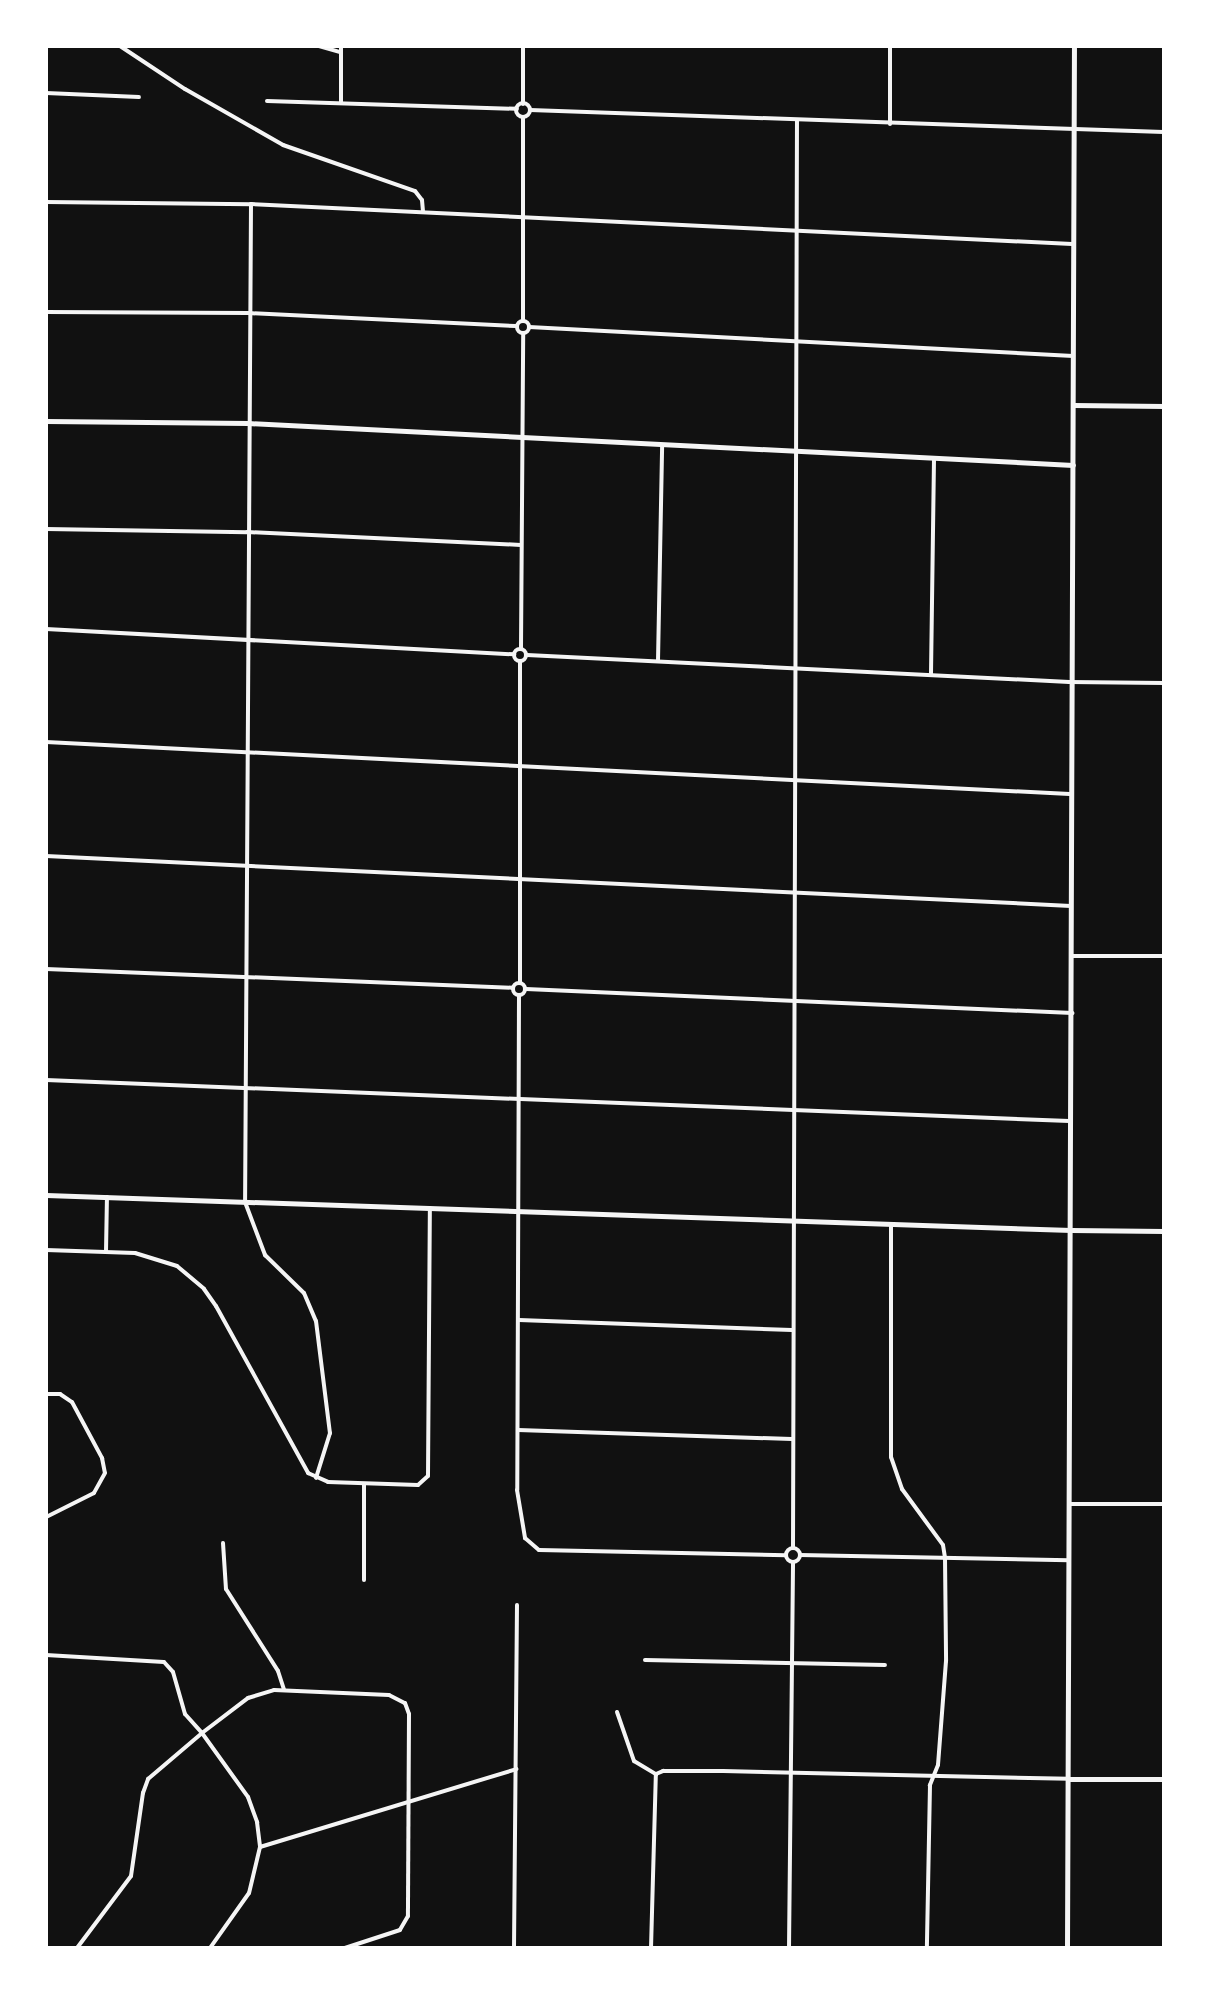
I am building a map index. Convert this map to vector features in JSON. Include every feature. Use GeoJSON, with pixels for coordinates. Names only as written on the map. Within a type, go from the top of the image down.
{"type":"FeatureCollection","features":[{"type":"Feature","properties":{"kind":"main road"},"geometry":{"type":"LineString","coordinates":[[1067,1948],[1072,1121],[1069,682],[1074,46]]}},
{"type":"Feature","properties":{"kind":"main road"},"geometry":{"type":"LineString","coordinates":[[1073,405],[1164,406]]}},
{"type":"Feature","properties":{"kind":"main road"},"geometry":{"type":"LineString","coordinates":[[46,421],[248,423],[1073,465]]}},
{"type":"Feature","properties":{"kind":"main road"},"geometry":{"type":"LineString","coordinates":[[46,1195],[1164,1231]]}},
{"type":"Feature","properties":{"kind":"main road"},"geometry":{"type":"LineString","coordinates":[[1069,1779],[1164,1779]]}},
{"type":"Feature","properties":{"kind":"street"},"geometry":{"type":"LineString","coordinates":[[120,46],[207,103],[283,145],[415,191],[422,200],[423,211]]}},
{"type":"Feature","properties":{"kind":"street"},"geometry":{"type":"LineString","coordinates":[[319,46],[341,53]]}},
{"type":"Feature","properties":{"kind":"street"},"geometry":{"type":"LineString","coordinates":[[341,46],[341,102]]}},
{"type":"Feature","properties":{"kind":"street"},"geometry":{"type":"LineString","coordinates":[[523,46],[523,104],[530,110],[1164,132]]}},
{"type":"Feature","properties":{"kind":"street"},"geometry":{"type":"LineString","coordinates":[[890,46],[890,124]]}},
{"type":"Feature","properties":{"kind":"street"},"geometry":{"type":"LineString","coordinates":[[46,93],[139,97]]}},
{"type":"Feature","properties":{"kind":"street"},"geometry":{"type":"LineString","coordinates":[[267,101],[517,109],[523,104]]}},
{"type":"Feature","properties":{"kind":"street"},"geometry":{"type":"LineString","coordinates":[[517,109],[523,117],[523,320],[529,327],[1073,356]]}},
{"type":"Feature","properties":{"kind":"street"},"geometry":{"type":"LineString","coordinates":[[523,117],[530,110]]}},
{"type":"Feature","properties":{"kind":"street"},"geometry":{"type":"LineString","coordinates":[[797,120],[793,1548],[800,1555],[1069,1560]]}},
{"type":"Feature","properties":{"kind":"street"},"geometry":{"type":"LineString","coordinates":[[46,202],[251,204],[423,211],[1072,244]]}},
{"type":"Feature","properties":{"kind":"street"},"geometry":{"type":"LineString","coordinates":[[251,204],[245,1202],[265,1255],[304,1293],[316,1321],[330,1433],[316,1478]]}},
{"type":"Feature","properties":{"kind":"street"},"geometry":{"type":"LineString","coordinates":[[46,312],[248,313],[516,326],[523,333]]}},
{"type":"Feature","properties":{"kind":"street"},"geometry":{"type":"LineString","coordinates":[[516,326],[523,320]]}},
{"type":"Feature","properties":{"kind":"street"},"geometry":{"type":"LineString","coordinates":[[527,655],[521,648],[521,545],[523,333],[529,327]]}},
{"type":"Feature","properties":{"kind":"street"},"geometry":{"type":"LineString","coordinates":[[658,661],[662,445]]}},
{"type":"Feature","properties":{"kind":"street"},"geometry":{"type":"LineString","coordinates":[[931,674],[934,458]]}},
{"type":"Feature","properties":{"kind":"street"},"geometry":{"type":"LineString","coordinates":[[46,529],[247,532],[521,545]]}},
{"type":"Feature","properties":{"kind":"street"},"geometry":{"type":"LineString","coordinates":[[46,629],[514,654],[521,648]]}},
{"type":"Feature","properties":{"kind":"street"},"geometry":{"type":"LineString","coordinates":[[514,654],[520,661],[520,982],[526,989]]}},
{"type":"Feature","properties":{"kind":"street"},"geometry":{"type":"LineString","coordinates":[[520,661],[527,655],[1069,682],[1164,683]]}},
{"type":"Feature","properties":{"kind":"street"},"geometry":{"type":"LineString","coordinates":[[46,742],[1070,794]]}},
{"type":"Feature","properties":{"kind":"street"},"geometry":{"type":"LineString","coordinates":[[46,856],[1071,906]]}},
{"type":"Feature","properties":{"kind":"street"},"geometry":{"type":"LineString","coordinates":[[1071,956],[1164,956]]}},
{"type":"Feature","properties":{"kind":"street"},"geometry":{"type":"LineString","coordinates":[[46,969],[513,988],[520,982]]}},
{"type":"Feature","properties":{"kind":"street"},"geometry":{"type":"LineString","coordinates":[[513,988],[519,995],[518,1510],[530,1545],[539,1550],[786,1555],[793,1562]]}},
{"type":"Feature","properties":{"kind":"street"},"geometry":{"type":"LineString","coordinates":[[519,995],[526,989],[1072,1013]]}},
{"type":"Feature","properties":{"kind":"street"},"geometry":{"type":"LineString","coordinates":[[46,1080],[1072,1121]]}},
{"type":"Feature","properties":{"kind":"street"},"geometry":{"type":"LineString","coordinates":[[106,1252],[107,1197]]}},
{"type":"Feature","properties":{"kind":"street"},"geometry":{"type":"LineString","coordinates":[[46,1250],[135,1253],[164,1260],[204,1289],[297,1458],[316,1478],[364,1484],[418,1485],[426,1480],[430,1208]]}},
{"type":"Feature","properties":{"kind":"street"},"geometry":{"type":"LineString","coordinates":[[891,1224],[891,1457],[902,1489],[943,1545],[945,1558],[945,1677],[938,1765],[930,1785],[927,1948]]}},
{"type":"Feature","properties":{"kind":"street"},"geometry":{"type":"LineString","coordinates":[[519,1320],[792,1330]]}},
{"type":"Feature","properties":{"kind":"street"},"geometry":{"type":"LineString","coordinates":[[46,1394],[60,1394],[72,1402],[102,1458],[105,1473],[94,1493],[46,1517]]}},
{"type":"Feature","properties":{"kind":"street"},"geometry":{"type":"LineString","coordinates":[[518,1430],[792,1439]]}},
{"type":"Feature","properties":{"kind":"street"},"geometry":{"type":"LineString","coordinates":[[364,1484],[364,1580]]}},
{"type":"Feature","properties":{"kind":"street"},"geometry":{"type":"LineString","coordinates":[[1070,1504],[1164,1504]]}},
{"type":"Feature","properties":{"kind":"street"},"geometry":{"type":"LineString","coordinates":[[223,1543],[226,1589],[278,1671],[284,1690]]}},
{"type":"Feature","properties":{"kind":"street"},"geometry":{"type":"LineString","coordinates":[[786,1555],[793,1548]]}},
{"type":"Feature","properties":{"kind":"street"},"geometry":{"type":"LineString","coordinates":[[789,1948],[793,1562],[800,1555]]}},
{"type":"Feature","properties":{"kind":"street"},"geometry":{"type":"LineString","coordinates":[[514,1948],[517,1605]]}},
{"type":"Feature","properties":{"kind":"street"},"geometry":{"type":"LineString","coordinates":[[46,1655],[164,1662],[173,1672],[185,1714],[248,1797],[254,1809],[260,1847],[249,1893],[210,1948]]}},
{"type":"Feature","properties":{"kind":"street"},"geometry":{"type":"LineString","coordinates":[[645,1660],[885,1665]]}},
{"type":"Feature","properties":{"kind":"street"},"geometry":{"type":"LineString","coordinates":[[77,1948],[131,1876],[143,1793],[148,1779],[248,1698],[262,1692],[284,1690],[389,1695],[405,1703],[409,1714],[408,1916],[405,1926],[345,1948]]}},
{"type":"Feature","properties":{"kind":"street"},"geometry":{"type":"LineString","coordinates":[[617,1712],[634,1761],[656,1774]]}},
{"type":"Feature","properties":{"kind":"street"},"geometry":{"type":"LineString","coordinates":[[260,1847],[516,1769]]}},
{"type":"Feature","properties":{"kind":"street"},"geometry":{"type":"LineString","coordinates":[[656,1774],[663,1771],[1069,1779]]}},
{"type":"Feature","properties":{"kind":"street"},"geometry":{"type":"LineString","coordinates":[[651,1948],[656,1774]]}}]}
